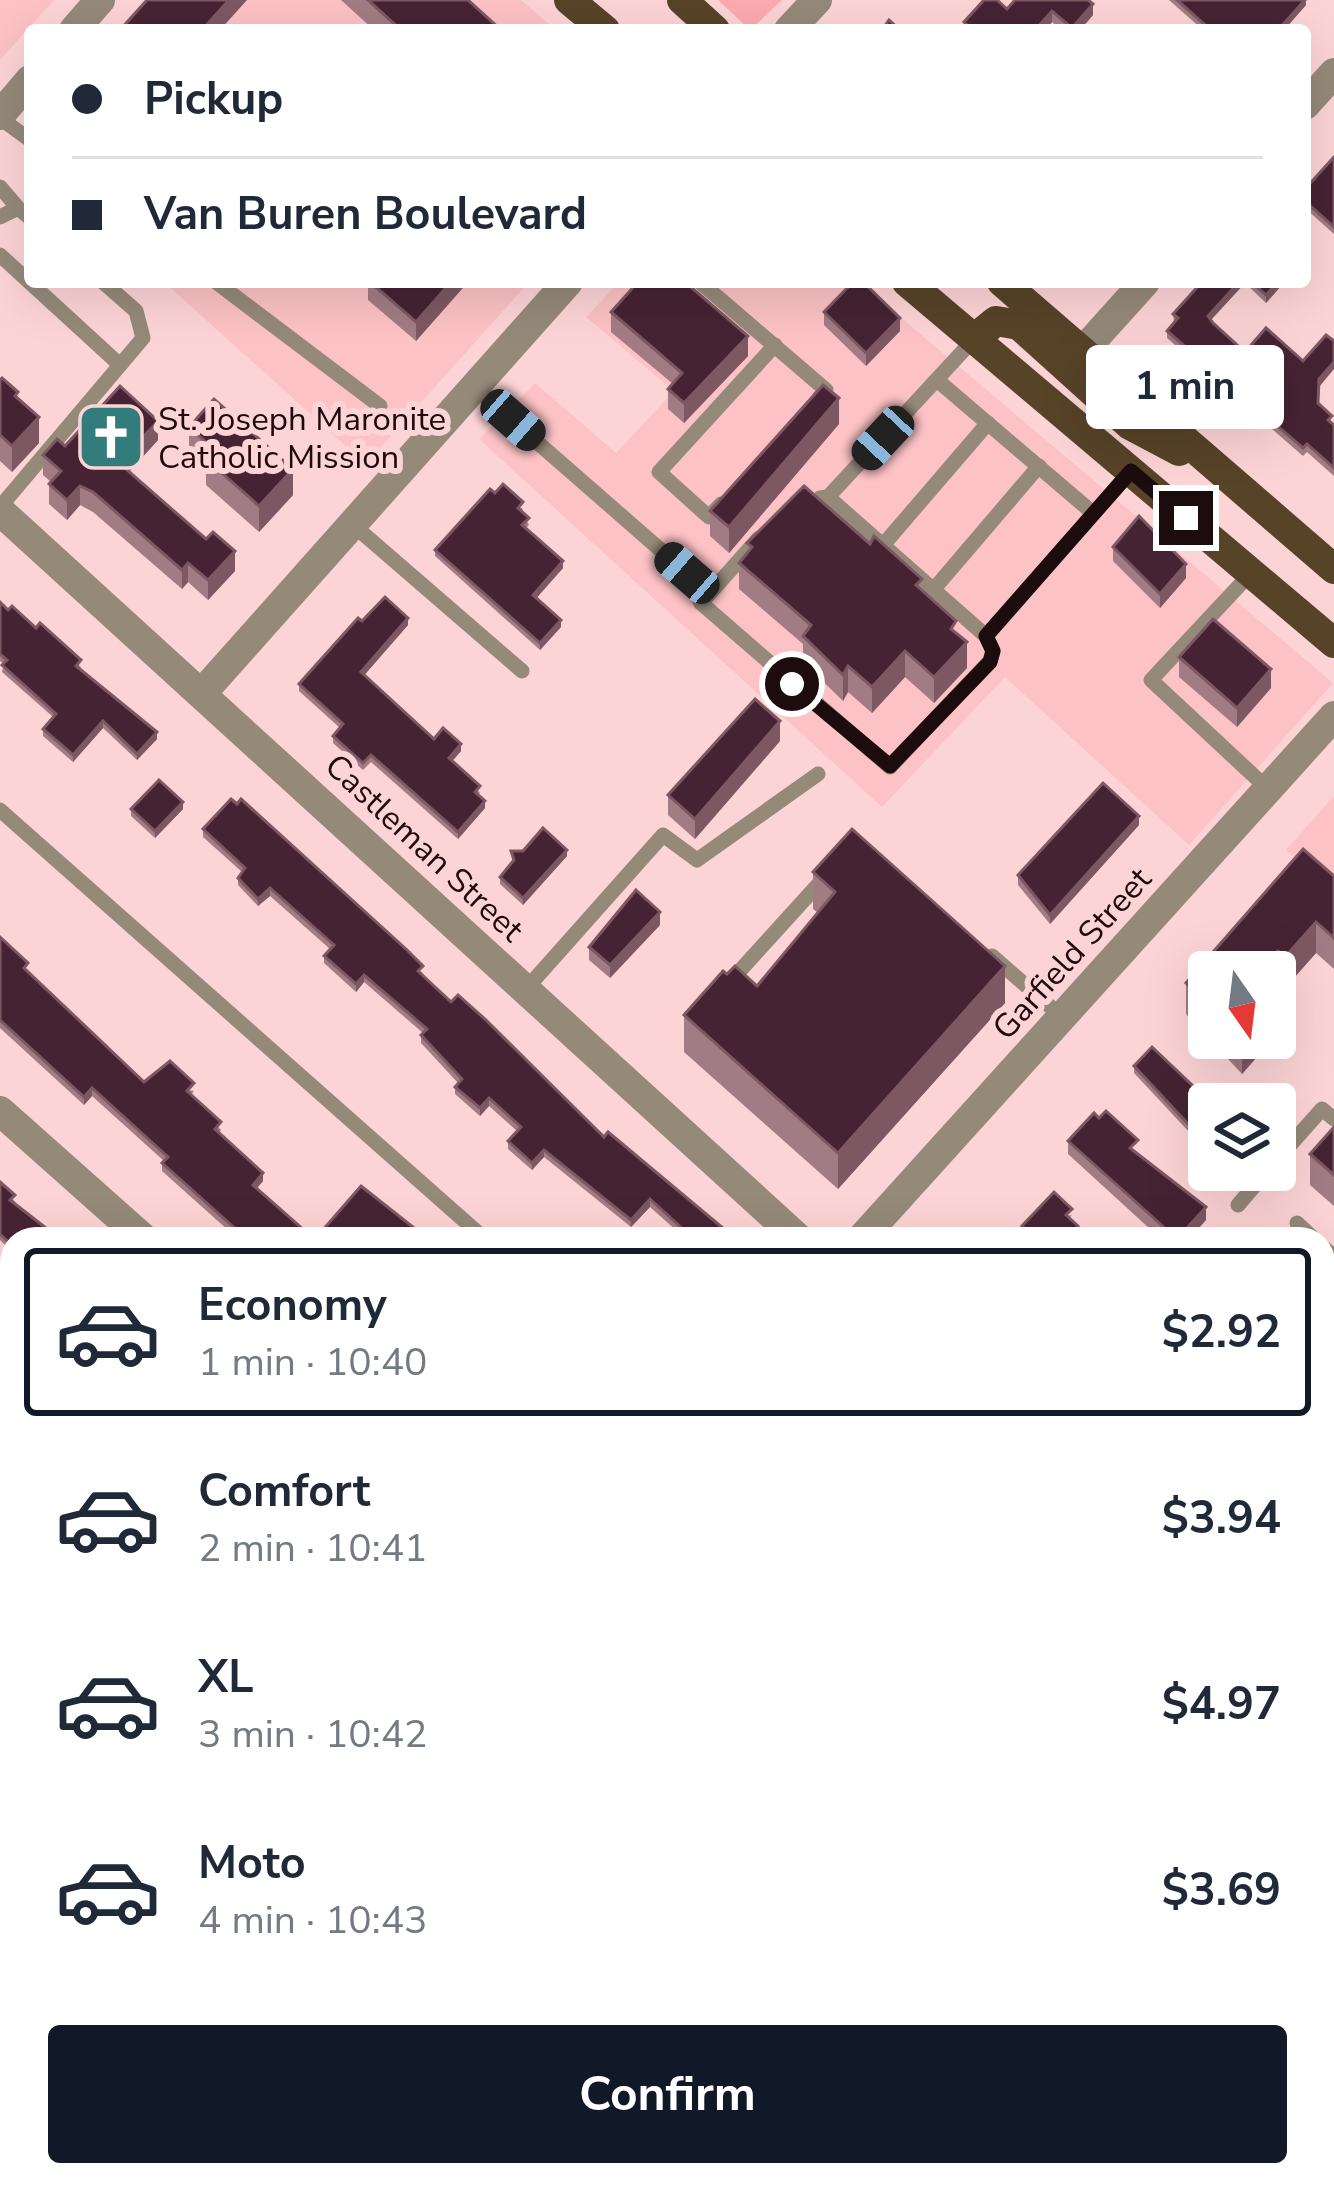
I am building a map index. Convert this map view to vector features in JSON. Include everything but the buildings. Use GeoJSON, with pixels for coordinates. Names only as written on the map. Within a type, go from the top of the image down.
{"type":"FeatureCollection","features":[{"type":"Feature","properties":{"kind":"main road"},"geometry":{"type":"LineString","coordinates":[[569,0],[597,24]]}},
{"type":"Feature","properties":{"kind":"main road"},"geometry":{"type":"LineString","coordinates":[[682,0],[709,24]]}},
{"type":"Feature","properties":{"kind":"main road"},"geometry":{"type":"LineString","coordinates":[[914,288],[1334,643]]}},
{"type":"Feature","properties":{"kind":"main road"},"geometry":{"type":"LineString","coordinates":[[1009,288],[1334,569]]}},
{"type":"Feature","properties":{"kind":"main road"},"geometry":{"type":"LineString","coordinates":[[975,338],[996,321],[1019,325],[1130,425],[1213,465]]}},
{"type":"Feature","properties":{"kind":"street"},"geometry":{"type":"LineString","coordinates":[[79,24],[100,0]]}},
{"type":"Feature","properties":{"kind":"street"},"geometry":{"type":"LineString","coordinates":[[795,24],[817,0]]}},
{"type":"Feature","properties":{"kind":"street"},"geometry":{"type":"LineString","coordinates":[[1311,98],[1334,73]]}},
{"type":"Feature","properties":{"kind":"street"},"geometry":{"type":"LineString","coordinates":[[0,116],[24,87]]}},
{"type":"Feature","properties":{"kind":"street"},"geometry":{"type":"LineString","coordinates":[[202,692],[563,288]]}},
{"type":"Feature","properties":{"kind":"street"},"geometry":{"type":"LineString","coordinates":[[1082,352],[1140,288]]}},
{"type":"Feature","properties":{"kind":"street","name":"Castleman Street"},"geometry":{"type":"LineString","coordinates":[[0,509],[787,1227]]}},
{"type":"Feature","properties":{"kind":"street","name":"Garfield Street"},"geometry":{"type":"LineString","coordinates":[[872,1227],[1334,716]]}},
{"type":"Feature","properties":{"kind":"street"},"geometry":{"type":"LineString","coordinates":[[0,1111],[130,1227]]}},
{"type":"Feature","properties":{"kind":"lane"},"geometry":{"type":"LineString","coordinates":[[0,116],[24,135]]}},
{"type":"Feature","properties":{"kind":"lane"},"geometry":{"type":"LineString","coordinates":[[0,187],[24,213]]}},
{"type":"Feature","properties":{"kind":"lane"},"geometry":{"type":"LineString","coordinates":[[0,217],[24,213]]}},
{"type":"Feature","properties":{"kind":"lane"},"geometry":{"type":"LineString","coordinates":[[0,255],[24,277]]}},
{"type":"Feature","properties":{"kind":"lane"},"geometry":{"type":"LineString","coordinates":[[36,288],[120,365]]}},
{"type":"Feature","properties":{"kind":"lane"},"geometry":{"type":"LineString","coordinates":[[0,509],[143,338],[136,311],[110,288]]}},
{"type":"Feature","properties":{"kind":"lane"},"geometry":{"type":"LineString","coordinates":[[224,288],[380,406]]}},
{"type":"Feature","properties":{"kind":"lane"},"geometry":{"type":"LineString","coordinates":[[707,288],[826,390],[812,406]]}},
{"type":"Feature","properties":{"kind":"lane"},"geometry":{"type":"LineString","coordinates":[[810,499],[829,497],[975,338]]}},
{"type":"Feature","properties":{"kind":"lane"},"geometry":{"type":"LineString","coordinates":[[739,486],[709,518],[659,472],[775,346]]}},
{"type":"Feature","properties":{"kind":"lane"},"geometry":{"type":"LineString","coordinates":[[938,380],[1094,513]]}},
{"type":"Feature","properties":{"kind":"lane"},"geometry":{"type":"LineString","coordinates":[[474,387],[687,573],[701,603],[890,766],[990,662],[993,651],[986,636],[829,497]]}},
{"type":"Feature","properties":{"kind":"lane"},"geometry":{"type":"LineString","coordinates":[[884,544],[988,423]]}},
{"type":"Feature","properties":{"kind":"lane"},"geometry":{"type":"LineString","coordinates":[[934,589],[1039,466]]}},
{"type":"Feature","properties":{"kind":"lane"},"geometry":{"type":"LineString","coordinates":[[986,636],[1131,471]]}},
{"type":"Feature","properties":{"kind":"lane"},"geometry":{"type":"LineString","coordinates":[[701,603],[778,516]]}},
{"type":"Feature","properties":{"kind":"lane"},"geometry":{"type":"LineString","coordinates":[[352,524],[522,671]]}},
{"type":"Feature","properties":{"kind":"lane"},"geometry":{"type":"LineString","coordinates":[[1251,573],[1151,680],[1268,789]]}},
{"type":"Feature","properties":{"kind":"lane"},"geometry":{"type":"LineString","coordinates":[[526,989],[663,835],[697,860],[818,774]]}},
{"type":"Feature","properties":{"kind":"lane"},"geometry":{"type":"LineString","coordinates":[[0,810],[471,1227]]}},
{"type":"Feature","properties":{"kind":"lane"},"geometry":{"type":"LineString","coordinates":[[711,1003],[844,856]]}},
{"type":"Feature","properties":{"kind":"lane"},"geometry":{"type":"LineString","coordinates":[[986,951],[1062,1017]]}},
{"type":"Feature","properties":{"kind":"lane"},"geometry":{"type":"LineString","coordinates":[[1296,1138],[1322,1109],[1334,1119]]}},
{"type":"Feature","properties":{"kind":"lane"},"geometry":{"type":"LineString","coordinates":[[1238,1205],[1250,1191]]}},
{"type":"Feature","properties":{"kind":"lane"},"geometry":{"type":"LineString","coordinates":[[1297,1223],[1302,1227]]}},
{"type":"Feature","properties":{"kind":"shaded area"},"geometry":{"type":"Polygon","coordinates":[[[0,0],[54,0],[32,24],[24,24],[24,33],[0,60],[0,0]]]}},
{"type":"Feature","properties":{"kind":"shaded area"},"geometry":{"type":"Polygon","coordinates":[[[147,0],[521,0],[549,24],[126,24],[147,0]]]}},
{"type":"Feature","properties":{"kind":"shaded area"},"geometry":{"type":"Polygon","coordinates":[[[718,0],[782,0],[756,24],[744,24],[718,0]]]}},
{"type":"Feature","properties":{"kind":"shaded area"},"geometry":{"type":"Polygon","coordinates":[[[171,288],[524,288],[366,464],[171,288]]]}},
{"type":"Feature","properties":{"kind":"shaded area"},"geometry":{"type":"Polygon","coordinates":[[[613,288],[866,288],[1333,683],[1189,845],[1005,677],[882,807],[479,439],[535,383],[616,453],[674,391],[586,317],[613,288]]]}},
{"type":"Feature","properties":{"kind":"shaded area"},"geometry":{"type":"Polygon","coordinates":[[[1334,796],[1334,892],[1286,850],[1334,796]]]}},
{"type":"Feature","properties":{"kind":"place","name":"St. Joseph Maronite Catholic Mission"},"geometry":{"type":"Point","coordinates":[111,437]}},
{"type":"Feature","properties":{"kind":"route"},"geometry":{"type":"LineString","coordinates":[[792,684],[890,766],[990,662],[993,651],[986,636],[1131,471],[1186,518]]}}]}
